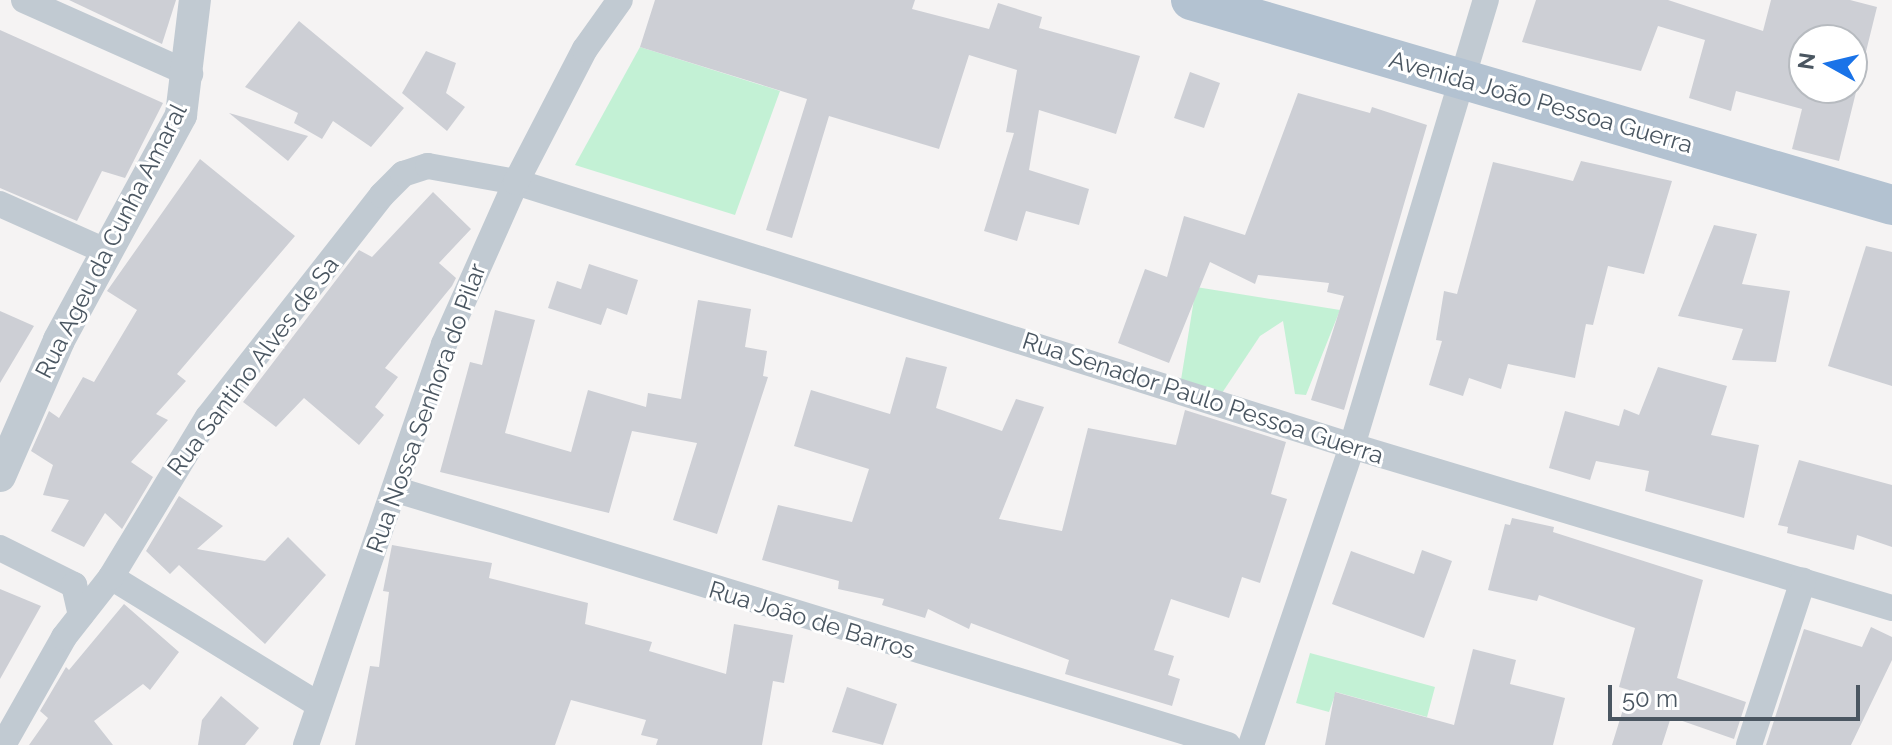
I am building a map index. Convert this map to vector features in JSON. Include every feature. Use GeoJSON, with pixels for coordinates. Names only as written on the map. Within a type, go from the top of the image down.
{"type":"FeatureCollection","features":[{"type":"Feature","properties":{"kind":"main road","name":"Avenida João Pessoa Guerra"},"geometry":{"type":"LineString","coordinates":[[1191,0],[1892,205]]}},
{"type":"Feature","properties":{"kind":"street"},"geometry":{"type":"LineString","coordinates":[[24,0],[190,74]]}},
{"type":"Feature","properties":{"kind":"street","name":"Rua Ageu da Cunha Amaral"},"geometry":{"type":"LineString","coordinates":[[0,476],[40,381],[105,251],[181,115],[190,74],[195,0]]}},
{"type":"Feature","properties":{"kind":"street","name":"Rua Nossa Senhora do Pilar"},"geometry":{"type":"LineString","coordinates":[[306,745],[316,703],[397,490],[444,344],[516,182],[585,49],[620,0]]}},
{"type":"Feature","properties":{"kind":"street"},"geometry":{"type":"LineString","coordinates":[[1251,745],[1352,446],[1486,0]]}},
{"type":"Feature","properties":{"kind":"street","name":"Rua Santino Alves de Sa"},"geometry":{"type":"LineString","coordinates":[[3,745],[81,615],[111,577],[208,417],[403,174],[428,166],[516,182]]}},
{"type":"Feature","properties":{"kind":"street","name":"Rua Senador Paulo Pessoa Guerra"},"geometry":{"type":"LineString","coordinates":[[516,182],[1352,446],[1892,608]]}},
{"type":"Feature","properties":{"kind":"street"},"geometry":{"type":"LineString","coordinates":[[0,204],[105,251]]}},
{"type":"Feature","properties":{"kind":"street","name":"Rua João de Barros"},"geometry":{"type":"LineString","coordinates":[[397,490],[1228,745]]}},
{"type":"Feature","properties":{"kind":"street"},"geometry":{"type":"LineString","coordinates":[[0,548],[74,585],[81,615]]}},
{"type":"Feature","properties":{"kind":"street"},"geometry":{"type":"LineString","coordinates":[[111,577],[316,703]]}},
{"type":"Feature","properties":{"kind":"street"},"geometry":{"type":"LineString","coordinates":[[1749,745],[1803,581]]}},
{"type":"Feature","properties":{"kind":"green space"},"geometry":{"type":"Polygon","coordinates":[[[640,47],[780,91],[735,215],[575,165],[640,47]]]}},
{"type":"Feature","properties":{"kind":"green space"},"geometry":{"type":"Polygon","coordinates":[[[1196,287],[1340,310],[1306,395],[1295,394],[1283,321],[1260,336],[1222,393],[1180,386],[1196,287]]]}},
{"type":"Feature","properties":{"kind":"green space"},"geometry":{"type":"Polygon","coordinates":[[[1310,653],[1435,687],[1427,717],[1336,692],[1329,712],[1296,703],[1310,653]]]}},
{"type":"Feature","properties":{"kind":"building"},"geometry":{"type":"Polygon","coordinates":[[[69,0],[176,0],[162,44],[69,0]]]}},
{"type":"Feature","properties":{"kind":"building"},"geometry":{"type":"Polygon","coordinates":[[[655,0],[915,0],[912,9],[989,29],[998,3],[1042,17],[1039,28],[1140,56],[1116,134],[1039,110],[1029,170],[1089,189],[1079,225],[1026,211],[1017,241],[984,231],[1014,133],[1006,132],[1017,70],[969,55],[939,149],[829,116],[792,238],[766,230],[807,99],[640,47],[655,0]]]}},
{"type":"Feature","properties":{"kind":"building"},"geometry":{"type":"Polygon","coordinates":[[[1536,0],[1668,0],[1763,31],[1771,0],[1850,0],[1877,7],[1868,43],[1868,24],[1788,24],[1788,104],[1853,104],[1839,161],[1792,149],[1802,109],[1736,91],[1731,111],[1689,98],[1705,40],[1658,26],[1641,71],[1522,42],[1536,0]]]}},
{"type":"Feature","properties":{"kind":"building"},"geometry":{"type":"Polygon","coordinates":[[[299,21],[404,108],[371,147],[333,121],[322,139],[294,123],[298,113],[245,87],[299,21]]]}},
{"type":"Feature","properties":{"kind":"building"},"geometry":{"type":"Polygon","coordinates":[[[0,30],[163,103],[125,178],[102,171],[77,221],[0,188],[0,30]]]}},
{"type":"Feature","properties":{"kind":"building"},"geometry":{"type":"Polygon","coordinates":[[[426,51],[456,63],[446,93],[465,107],[447,131],[402,93],[426,51]]]}},
{"type":"Feature","properties":{"kind":"building"},"geometry":{"type":"Polygon","coordinates":[[[1190,72],[1220,83],[1204,128],[1174,118],[1190,72]]]}},
{"type":"Feature","properties":{"kind":"building"},"geometry":{"type":"Polygon","coordinates":[[[1298,93],[1370,113],[1372,107],[1427,125],[1344,410],[1311,400],[1344,296],[1327,292],[1329,283],[1258,275],[1255,284],[1210,262],[1169,363],[1118,343],[1145,269],[1167,277],[1184,216],[1245,235],[1298,93]]]}},
{"type":"Feature","properties":{"kind":"building"},"geometry":{"type":"Polygon","coordinates":[[[229,113],[308,136],[288,161],[229,113]]]}},
{"type":"Feature","properties":{"kind":"building"},"geometry":{"type":"Polygon","coordinates":[[[200,159],[295,236],[177,374],[186,381],[156,414],[168,420],[131,462],[153,477],[122,529],[105,513],[84,547],[51,531],[69,500],[43,495],[53,465],[31,451],[49,411],[59,418],[83,377],[94,382],[137,310],[107,291],[200,159]]]}},
{"type":"Feature","properties":{"kind":"building"},"geometry":{"type":"Polygon","coordinates":[[[1581,161],[1672,181],[1644,274],[1608,266],[1593,325],[1586,324],[1575,378],[1508,364],[1501,389],[1469,378],[1463,396],[1429,385],[1442,341],[1436,340],[1444,291],[1457,294],[1493,162],[1573,181],[1581,161]]]}},
{"type":"Feature","properties":{"kind":"building"},"geometry":{"type":"Polygon","coordinates":[[[433,192],[471,229],[439,263],[456,278],[385,368],[398,377],[375,407],[384,415],[359,445],[304,398],[276,427],[243,402],[359,250],[372,257],[433,192]]]}},
{"type":"Feature","properties":{"kind":"building"},"geometry":{"type":"Polygon","coordinates":[[[1714,225],[1757,234],[1742,284],[1790,291],[1776,362],[1732,360],[1743,329],[1678,316],[1714,225]]]}},
{"type":"Feature","properties":{"kind":"building"},"geometry":{"type":"Polygon","coordinates":[[[1866,246],[1892,252],[1892,386],[1828,366],[1866,246]]]}},
{"type":"Feature","properties":{"kind":"building"},"geometry":{"type":"Polygon","coordinates":[[[589,264],[638,280],[627,315],[607,308],[601,325],[548,308],[557,281],[581,289],[589,264]]]}},
{"type":"Feature","properties":{"kind":"building"},"geometry":{"type":"Polygon","coordinates":[[[698,300],[751,309],[745,347],[767,351],[763,376],[768,377],[717,534],[673,520],[697,443],[632,431],[609,513],[440,472],[470,362],[482,365],[495,310],[535,320],[505,433],[571,452],[588,390],[646,407],[648,393],[681,399],[698,300]]]}},
{"type":"Feature","properties":{"kind":"building"},"geometry":{"type":"Polygon","coordinates":[[[0,311],[34,326],[0,383],[0,311]]]}},
{"type":"Feature","properties":{"kind":"building"},"geometry":{"type":"Polygon","coordinates":[[[906,357],[947,367],[936,408],[1002,431],[1016,399],[1044,407],[999,519],[1062,531],[1088,428],[1176,445],[1185,410],[1286,442],[1271,494],[1287,499],[1260,583],[1242,577],[1229,618],[1171,599],[1154,650],[1174,656],[1168,675],[1180,679],[1172,706],[1065,674],[1069,660],[971,623],[969,629],[928,609],[925,618],[882,605],[884,599],[838,589],[839,581],[762,560],[778,505],[852,522],[869,469],[794,446],[811,390],[890,414],[906,357]]]}},
{"type":"Feature","properties":{"kind":"building"},"geometry":{"type":"Polygon","coordinates":[[[1658,367],[1727,386],[1711,435],[1759,445],[1744,518],[1645,491],[1649,471],[1596,461],[1590,480],[1549,468],[1565,411],[1619,426],[1624,409],[1639,415],[1658,367]]]}},
{"type":"Feature","properties":{"kind":"building"},"geometry":{"type":"Polygon","coordinates":[[[1799,460],[1892,485],[1892,547],[1857,535],[1854,550],[1787,533],[1788,527],[1778,525],[1799,460]]]}},
{"type":"Feature","properties":{"kind":"building"},"geometry":{"type":"Polygon","coordinates":[[[179,496],[223,526],[197,549],[265,561],[288,537],[326,575],[265,644],[179,565],[170,574],[146,551],[179,496]]]}},
{"type":"Feature","properties":{"kind":"building"},"geometry":{"type":"Polygon","coordinates":[[[1512,518],[1554,527],[1553,532],[1703,580],[1677,678],[1746,702],[1734,739],[1671,717],[1662,745],[1612,745],[1629,690],[1619,687],[1635,628],[1539,595],[1537,601],[1488,590],[1505,524],[1510,525],[1512,518]]]}},
{"type":"Feature","properties":{"kind":"building"},"geometry":{"type":"Polygon","coordinates":[[[392,545],[492,563],[489,578],[588,603],[585,624],[652,642],[649,651],[726,674],[734,624],[793,635],[784,683],[773,681],[762,745],[656,745],[658,739],[641,735],[646,720],[571,700],[555,745],[355,745],[370,666],[379,667],[389,592],[383,591],[392,545]]]}},
{"type":"Feature","properties":{"kind":"building"},"geometry":{"type":"Polygon","coordinates":[[[1422,550],[1452,561],[1424,638],[1332,604],[1351,551],[1414,574],[1422,550]]]}},
{"type":"Feature","properties":{"kind":"building"},"geometry":{"type":"Polygon","coordinates":[[[0,589],[41,606],[0,679],[0,589]]]}},
{"type":"Feature","properties":{"kind":"building"},"geometry":{"type":"Polygon","coordinates":[[[124,604],[179,652],[150,690],[143,684],[94,721],[113,745],[29,745],[48,718],[40,711],[66,667],[69,670],[124,604]]]}},
{"type":"Feature","properties":{"kind":"building"},"geometry":{"type":"Polygon","coordinates":[[[1871,627],[1892,637],[1892,660],[1851,745],[1766,745],[1804,629],[1862,647],[1871,627]]]}},
{"type":"Feature","properties":{"kind":"building"},"geometry":{"type":"Polygon","coordinates":[[[1473,649],[1516,660],[1510,684],[1565,698],[1553,745],[1325,745],[1335,692],[1454,725],[1473,649]]]}},
{"type":"Feature","properties":{"kind":"building"},"geometry":{"type":"Polygon","coordinates":[[[847,687],[897,704],[883,745],[832,732],[847,687]]]}},
{"type":"Feature","properties":{"kind":"building"},"geometry":{"type":"Polygon","coordinates":[[[221,696],[259,728],[245,745],[198,745],[202,720],[221,696]]]}}]}
